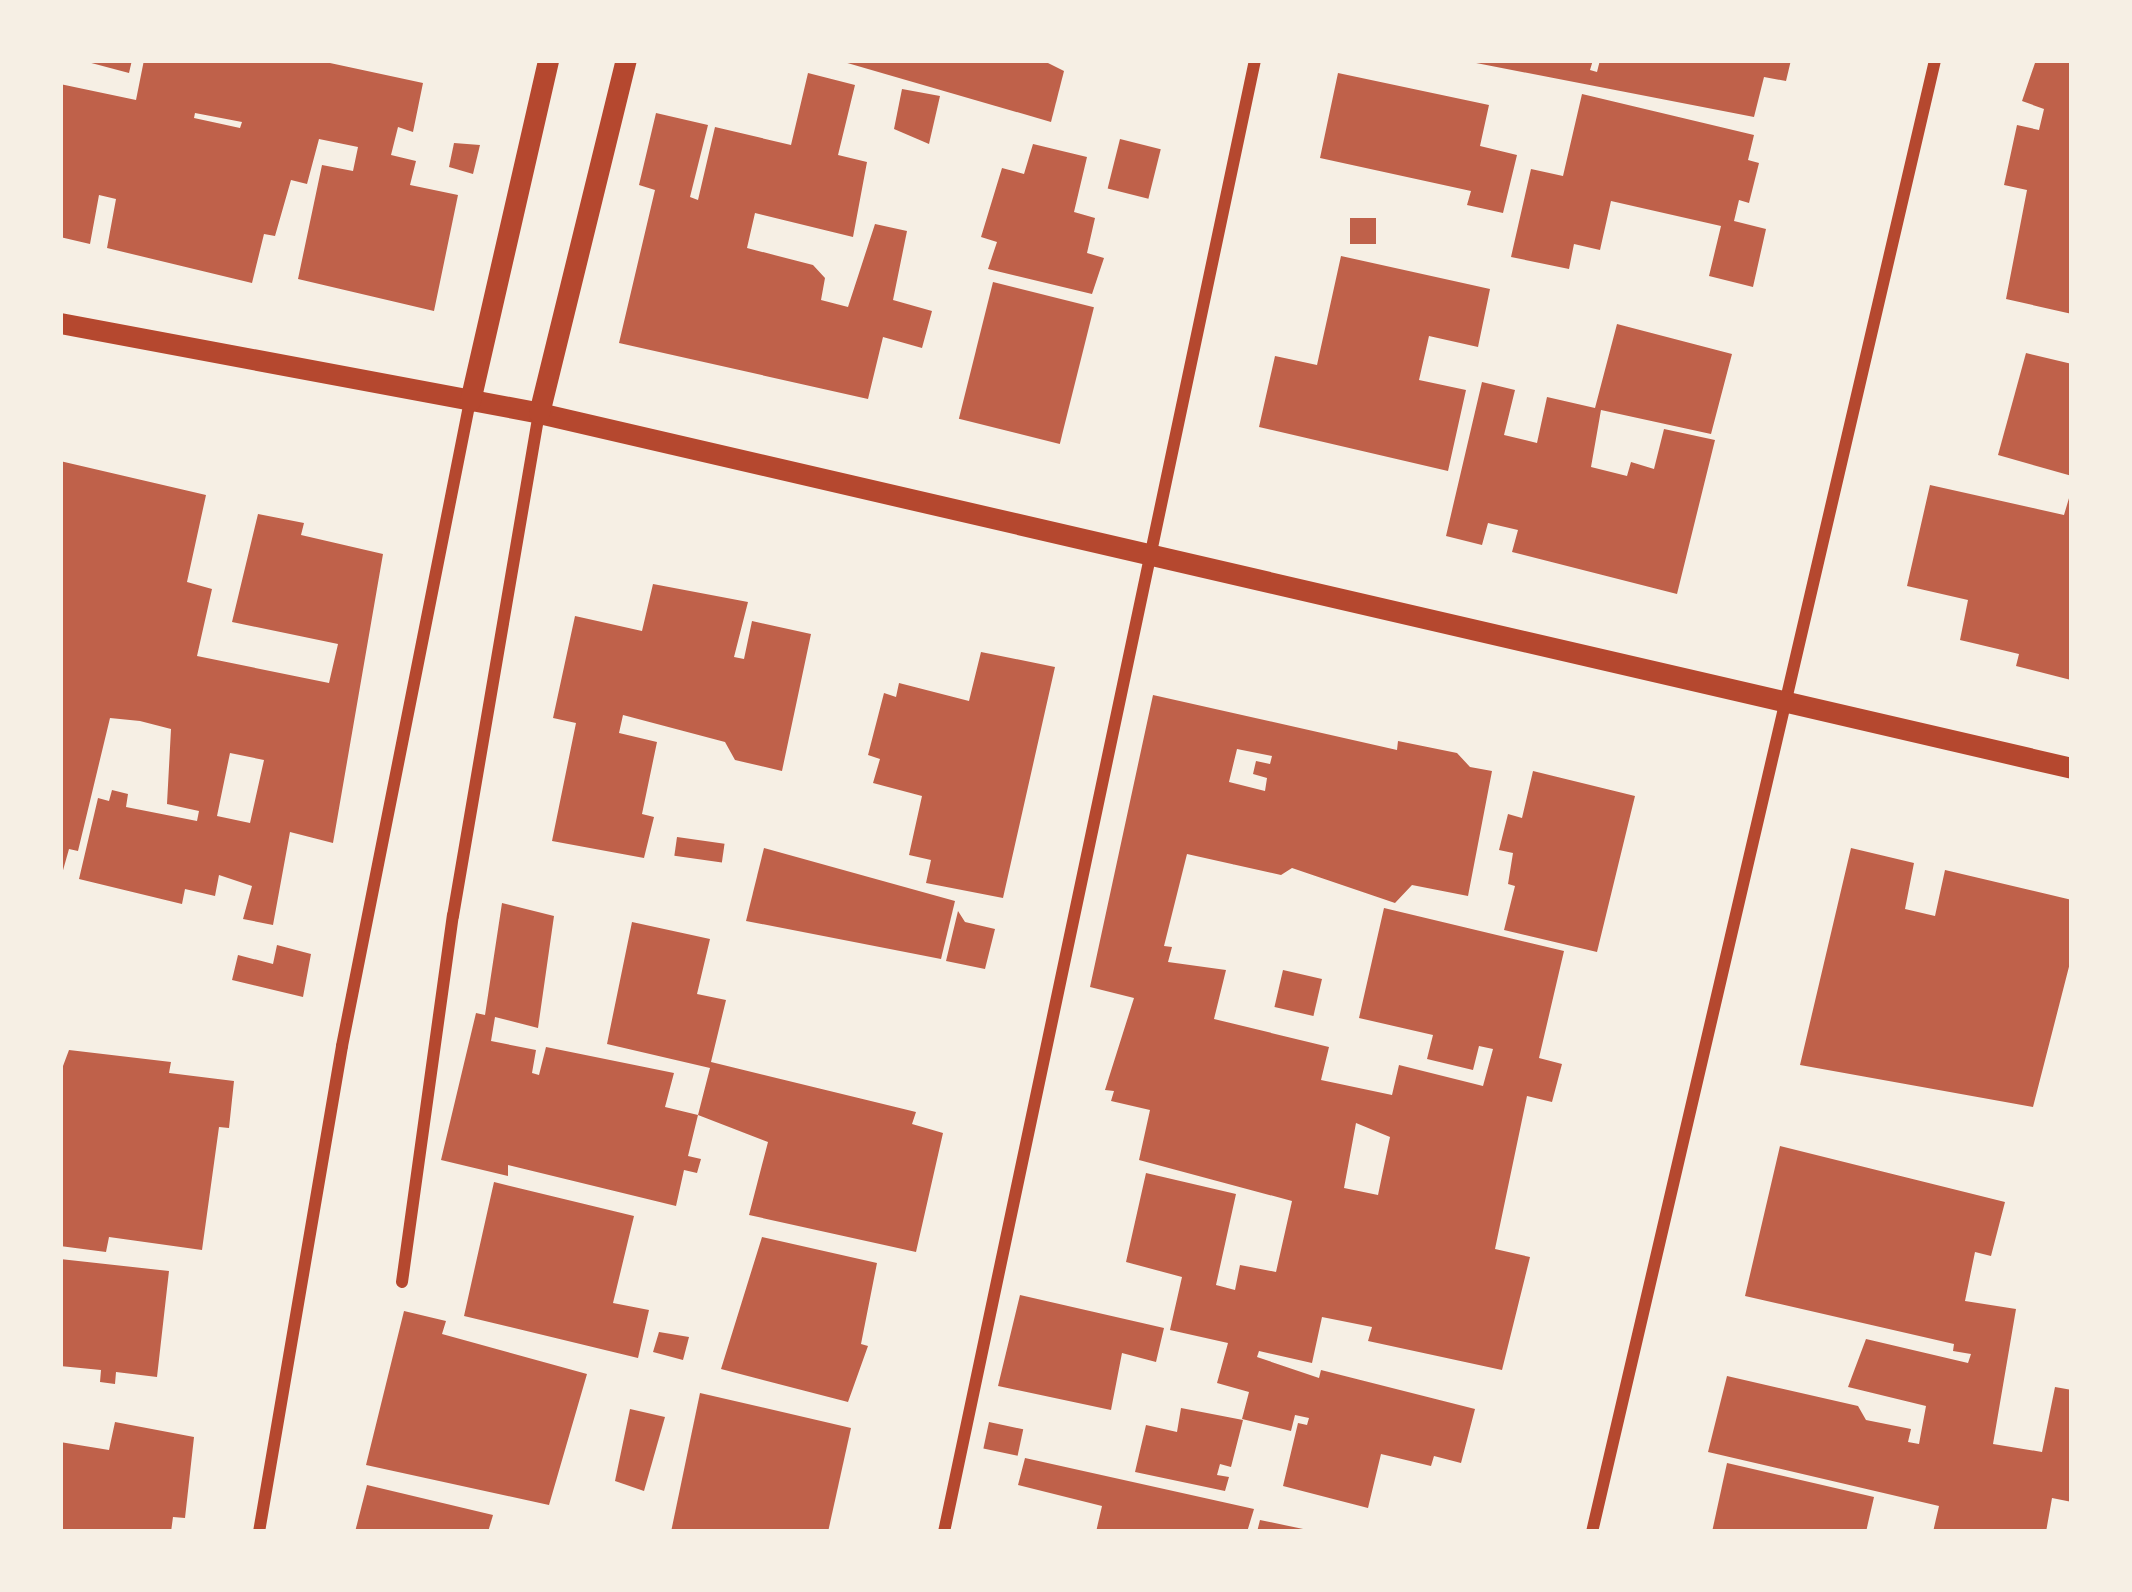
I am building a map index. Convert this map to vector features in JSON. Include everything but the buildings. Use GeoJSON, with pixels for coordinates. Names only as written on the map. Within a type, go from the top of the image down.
{"type":"FeatureCollection","features":[{"type":"Feature","properties":{"kind":"street"},"geometry":{"type":"LineString","coordinates":[[259,1532],[342,1046],[470,400],[548,60]]}},
{"type":"Feature","properties":{"kind":"street"},"geometry":{"type":"LineString","coordinates":[[402,1282],[453,916],[539,413],[626,60]]}},
{"type":"Feature","properties":{"kind":"street"},"geometry":{"type":"LineString","coordinates":[[944,1532],[1156,558],[1255,60]]}},
{"type":"Feature","properties":{"kind":"street"},"geometry":{"type":"LineString","coordinates":[[1592,1532],[1934,60]]}},
{"type":"Feature","properties":{"kind":"street"},"geometry":{"type":"LineString","coordinates":[[60,323],[539,413],[2072,768]]}}]}
